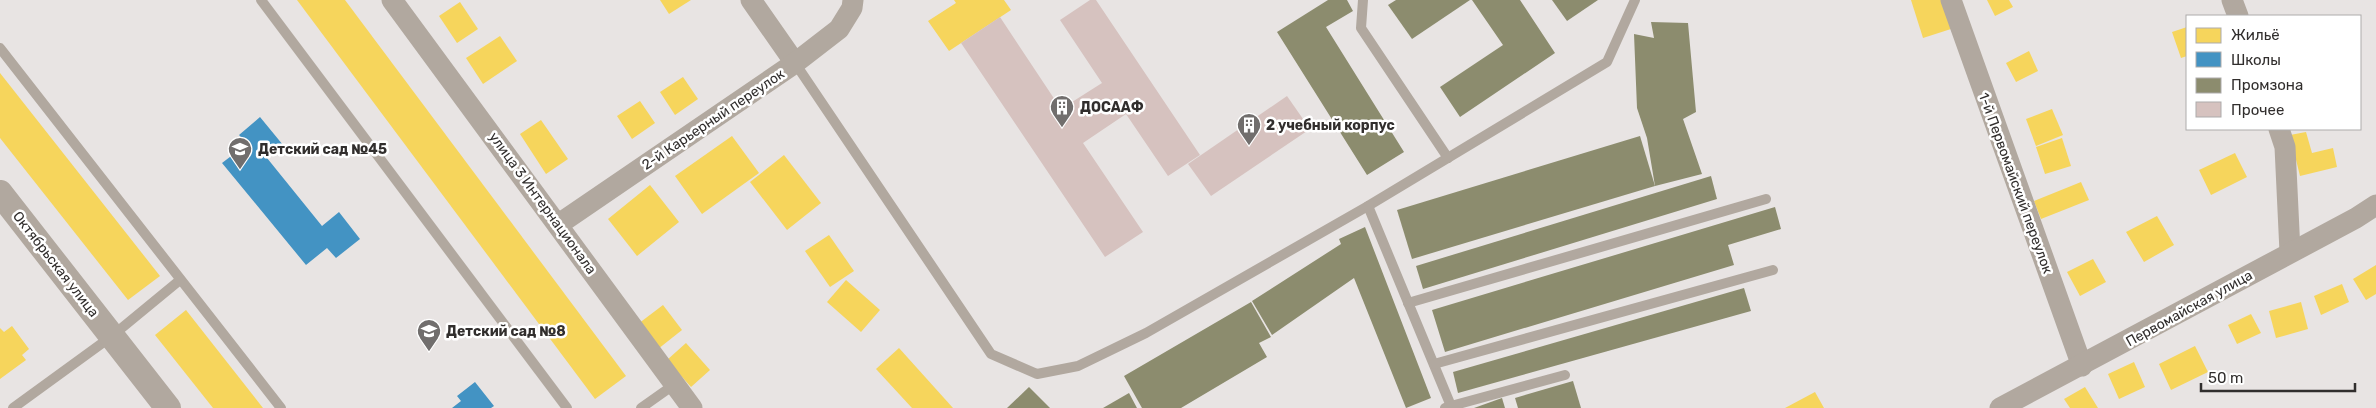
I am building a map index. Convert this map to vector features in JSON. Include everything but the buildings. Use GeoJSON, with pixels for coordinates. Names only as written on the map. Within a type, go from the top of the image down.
{"type":"FeatureCollection","features":[{"type":"Feature","properties":{"kind":"street","name":"улица 3 Интернационала"},"geometry":{"type":"LineString","coordinates":[[392,0],[559,224],[692,408]]}},
{"type":"Feature","properties":{"kind":"street"},"geometry":{"type":"LineString","coordinates":[[751,0],[794,63]]}},
{"type":"Feature","properties":{"kind":"street","name":"2-й Карьерный переулок"},"geometry":{"type":"LineString","coordinates":[[559,224],[794,63],[839,29],[852,8],[853,0]]}},
{"type":"Feature","properties":{"kind":"street","name":"1-й Первомайский переулок"},"geometry":{"type":"LineString","coordinates":[[1951,0],[2082,366]]}},
{"type":"Feature","properties":{"kind":"street"},"geometry":{"type":"LineString","coordinates":[[2232,0],[2238,15]]}},
{"type":"Feature","properties":{"kind":"street"},"geometry":{"type":"LineString","coordinates":[[2278,130],[2285,147],[2290,252]]}},
{"type":"Feature","properties":{"kind":"street","name":"Октябрьская улица"},"geometry":{"type":"LineString","coordinates":[[0,193],[168,408]]}},
{"type":"Feature","properties":{"kind":"street","name":"Первомайская улица"},"geometry":{"type":"LineString","coordinates":[[2000,408],[2082,366],[2356,218],[2376,205]]}},
{"type":"Feature","properties":{"kind":"lane"},"geometry":{"type":"LineString","coordinates":[[261,0],[567,408]]}},
{"type":"Feature","properties":{"kind":"lane"},"geometry":{"type":"LineString","coordinates":[[1363,0],[1361,28],[1448,158]]}},
{"type":"Feature","properties":{"kind":"lane"},"geometry":{"type":"LineString","coordinates":[[794,63],[990,354],[1037,374],[1078,366],[1146,333],[1368,206],[1607,62],[1635,0]]}},
{"type":"Feature","properties":{"kind":"lane"},"geometry":{"type":"LineString","coordinates":[[0,48],[281,408]]}},
{"type":"Feature","properties":{"kind":"lane"},"geometry":{"type":"LineString","coordinates":[[1408,303],[1766,199]]}},
{"type":"Feature","properties":{"kind":"lane"},"geometry":{"type":"LineString","coordinates":[[1368,206],[1434,364],[1448,407],[1565,375]]}},
{"type":"Feature","properties":{"kind":"lane"},"geometry":{"type":"LineString","coordinates":[[1434,364],[1773,270]]}},
{"type":"Feature","properties":{"kind":"lane"},"geometry":{"type":"LineString","coordinates":[[13,408],[112,336],[180,280]]}},
{"type":"Feature","properties":{"kind":"lane"},"geometry":{"type":"LineString","coordinates":[[641,408],[676,384]]}},
{"type":"Feature","properties":{"kind":"place","name":"ДОСААФ"},"geometry":{"type":"Point","coordinates":[1062,128]}},
{"type":"Feature","properties":{"kind":"place","name":"2 учебный корпус"},"geometry":{"type":"Point","coordinates":[1249,146]}},
{"type":"Feature","properties":{"kind":"place","name":"Детский сад №45"},"geometry":{"type":"Point","coordinates":[240,170]}},
{"type":"Feature","properties":{"kind":"place","name":"Детский сад №8"},"geometry":{"type":"Point","coordinates":[429,352]}}]}
